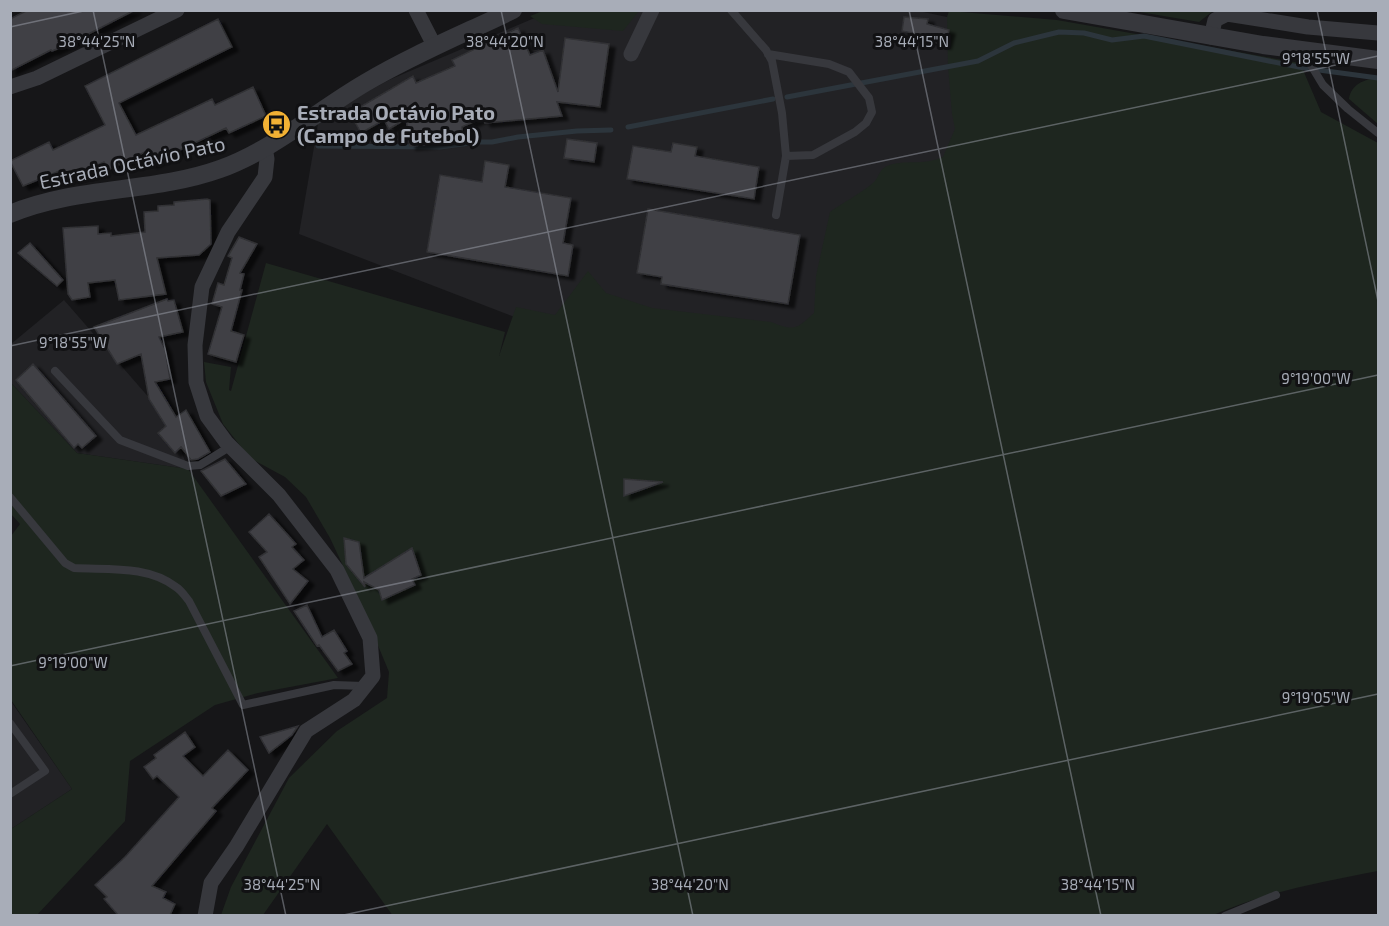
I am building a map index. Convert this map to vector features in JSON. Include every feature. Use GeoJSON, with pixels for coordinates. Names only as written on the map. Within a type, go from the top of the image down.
{"type":"FeatureCollection","features":[{"type":"Feature","properties":{"kind":"street"},"geometry":{"type":"LineString","coordinates":[[10,87],[37,78],[177,10]]}},
{"type":"Feature","properties":{"kind":"street"},"geometry":{"type":"LineString","coordinates":[[416,10],[435,47]]}},
{"type":"Feature","properties":{"kind":"street","name":"Estrada Octávio Pato"},"geometry":{"type":"LineString","coordinates":[[10,214],[56,201],[218,170],[265,147],[363,84],[411,57],[513,10]]}},
{"type":"Feature","properties":{"kind":"street"},"geometry":{"type":"LineString","coordinates":[[631,54],[652,10]]}},
{"type":"Feature","properties":{"kind":"street"},"geometry":{"type":"LineString","coordinates":[[1064,10],[1211,37],[1378,60]]}},
{"type":"Feature","properties":{"kind":"street"},"geometry":{"type":"LineString","coordinates":[[1211,37],[1215,20],[1227,14],[1308,27],[1378,33]]}},
{"type":"Feature","properties":{"kind":"street"},"geometry":{"type":"LineString","coordinates":[[205,915],[211,883],[236,847],[267,792],[306,731],[354,700],[373,676],[370,638],[337,570],[279,495],[231,446],[207,416],[196,382],[195,345],[202,286],[228,232],[265,177],[267,159],[265,147]]}},
{"type":"Feature","properties":{"kind":"lane"},"geometry":{"type":"LineString","coordinates":[[731,10],[772,61],[782,113],[786,156],[776,215]]}},
{"type":"Feature","properties":{"kind":"lane"},"geometry":{"type":"LineString","coordinates":[[1302,51],[1323,85],[1378,133]]}},
{"type":"Feature","properties":{"kind":"lane"},"geometry":{"type":"LineString","coordinates":[[768,54],[829,64],[849,72],[869,98],[872,112],[866,123],[855,132],[813,155],[786,156]]}},
{"type":"Feature","properties":{"kind":"lane"},"geometry":{"type":"LineString","coordinates":[[55,371],[120,440],[188,466],[200,465],[231,446]]}},
{"type":"Feature","properties":{"kind":"lane"},"geometry":{"type":"LineString","coordinates":[[10,497],[65,563],[74,568],[135,571],[158,577],[176,587],[189,601],[243,705],[334,685],[364,686]]}},
{"type":"Feature","properties":{"kind":"lane"},"geometry":{"type":"LineString","coordinates":[[10,723],[45,771],[10,794]]}},
{"type":"Feature","properties":{"kind":"lane"},"geometry":{"type":"LineString","coordinates":[[1225,915],[1276,895]]}},
{"type":"Feature","properties":{"kind":"shaded area"},"geometry":{"type":"Polygon","coordinates":[[[914,10],[975,23],[979,156],[810,343],[556,333],[299,234],[319,118],[389,80],[551,11],[914,10]]]}},
{"type":"Feature","properties":{"kind":"shaded area"},"geometry":{"type":"Polygon","coordinates":[[[543,11],[639,11],[623,31],[542,24],[530,16],[543,11]]]}},
{"type":"Feature","properties":{"kind":"shaded area"},"geometry":{"type":"Polygon","coordinates":[[[949,11],[1057,20],[1300,63],[1321,112],[1378,143],[1378,871],[1272,894],[1211,916],[393,916],[327,824],[263,915],[221,915],[231,887],[289,778],[337,731],[387,698],[389,672],[330,538],[306,497],[285,477],[250,458],[223,424],[206,382],[204,362],[231,367],[229,390],[231,391],[266,263],[505,332],[499,356],[516,307],[555,315],[588,271],[606,293],[652,308],[771,322],[790,328],[799,326],[814,313],[816,276],[830,212],[873,183],[882,169],[887,166],[936,160],[943,157],[955,129],[948,66],[947,17],[949,11]]]}},
{"type":"Feature","properties":{"kind":"shaded area"},"geometry":{"type":"Polygon","coordinates":[[[1134,11],[1213,11],[1199,22],[1134,11]]]}},
{"type":"Feature","properties":{"kind":"shaded area"},"geometry":{"type":"Polygon","coordinates":[[[1378,78],[1378,124],[1349,99],[1350,94],[1359,83],[1378,78]]]}},
{"type":"Feature","properties":{"kind":"shaded area"},"geometry":{"type":"Polygon","coordinates":[[[64,300],[185,439],[179,445],[188,469],[77,453],[11,383],[11,344],[64,300]]]}},
{"type":"Feature","properties":{"kind":"shaded area"},"geometry":{"type":"Polygon","coordinates":[[[11,383],[77,453],[188,469],[338,678],[258,693],[215,705],[130,761],[125,821],[37,915],[11,915],[11,829],[72,789],[11,700],[11,536],[20,524],[11,514],[11,383]]]}},
{"type":"Feature","properties":{"kind":"shaded area"},"geometry":{"type":"Polygon","coordinates":[[[10,700],[72,789],[11,829],[10,829],[10,700]]]}},
{"type":"Feature","properties":{"kind":"building"},"geometry":{"type":"Polygon","coordinates":[[[28,10],[135,10],[10,71],[10,19],[28,10]]]}},
{"type":"Feature","properties":{"kind":"building"},"geometry":{"type":"Polygon","coordinates":[[[904,17],[928,19],[927,24],[949,30],[945,45],[917,37],[918,34],[902,31],[904,17]]]}},
{"type":"Feature","properties":{"kind":"building"},"geometry":{"type":"Polygon","coordinates":[[[218,19],[232,47],[119,103],[136,135],[212,99],[215,105],[253,87],[266,116],[229,133],[226,128],[151,164],[145,152],[108,170],[104,162],[67,179],[62,170],[23,186],[10,161],[49,142],[53,150],[105,125],[85,86],[218,19]]]}},
{"type":"Feature","properties":{"kind":"building"},"geometry":{"type":"Polygon","coordinates":[[[518,28],[530,55],[543,50],[558,92],[565,38],[609,44],[600,107],[557,102],[562,116],[485,123],[482,118],[462,127],[463,139],[422,145],[410,146],[406,119],[389,129],[384,120],[361,133],[350,113],[413,76],[416,83],[455,66],[452,60],[518,28]]]}},
{"type":"Feature","properties":{"kind":"building"},"geometry":{"type":"Polygon","coordinates":[[[567,139],[597,143],[594,162],[564,158],[567,139]]]}},
{"type":"Feature","properties":{"kind":"building"},"geometry":{"type":"Polygon","coordinates":[[[673,143],[697,147],[695,156],[759,167],[754,199],[627,179],[633,146],[671,152],[673,143]]]}},
{"type":"Feature","properties":{"kind":"building"},"geometry":{"type":"Polygon","coordinates":[[[485,161],[509,165],[505,187],[571,198],[563,243],[573,245],[568,276],[427,252],[440,175],[482,182],[485,161]]]}},
{"type":"Feature","properties":{"kind":"building"},"geometry":{"type":"Polygon","coordinates":[[[210,200],[211,244],[199,255],[157,258],[166,294],[119,300],[115,280],[88,283],[90,297],[72,300],[68,294],[63,228],[98,226],[98,234],[111,233],[111,236],[145,232],[144,212],[158,211],[158,206],[174,205],[174,202],[210,200]]]}},
{"type":"Feature","properties":{"kind":"building"},"geometry":{"type":"Polygon","coordinates":[[[648,209],[800,235],[788,304],[661,284],[662,277],[637,273],[648,209]]]}},
{"type":"Feature","properties":{"kind":"building"},"geometry":{"type":"Polygon","coordinates":[[[239,237],[257,244],[240,273],[244,274],[240,290],[242,290],[231,331],[244,335],[236,362],[208,354],[222,307],[212,304],[218,283],[224,285],[232,258],[228,256],[239,237]]]}},
{"type":"Feature","properties":{"kind":"building"},"geometry":{"type":"Polygon","coordinates":[[[30,243],[63,280],[57,286],[18,253],[30,243]]]}},
{"type":"Feature","properties":{"kind":"building"},"geometry":{"type":"Polygon","coordinates":[[[167,299],[168,301],[174,300],[183,332],[159,337],[165,349],[170,379],[155,382],[176,417],[186,410],[210,452],[198,459],[191,460],[181,447],[175,453],[158,433],[166,426],[149,399],[141,354],[117,364],[94,327],[167,299]]]}},
{"type":"Feature","properties":{"kind":"building"},"geometry":{"type":"Polygon","coordinates":[[[33,364],[96,436],[82,448],[78,444],[74,448],[16,380],[33,364]]]}},
{"type":"Feature","properties":{"kind":"building"},"geometry":{"type":"Polygon","coordinates":[[[225,459],[246,484],[221,496],[201,471],[225,459]]]}},
{"type":"Feature","properties":{"kind":"building"},"geometry":{"type":"Polygon","coordinates":[[[624,479],[663,482],[624,496],[624,479]]]}},
{"type":"Feature","properties":{"kind":"building"},"geometry":{"type":"Polygon","coordinates":[[[269,514],[296,544],[292,547],[304,560],[293,569],[308,581],[290,604],[259,557],[267,552],[249,532],[269,514]]]}},
{"type":"Feature","properties":{"kind":"building"},"geometry":{"type":"Polygon","coordinates":[[[344,538],[359,542],[364,578],[412,548],[421,575],[412,579],[415,585],[382,600],[379,590],[364,582],[365,587],[346,564],[344,538]]]}},
{"type":"Feature","properties":{"kind":"building"},"geometry":{"type":"Polygon","coordinates":[[[307,605],[322,637],[334,630],[347,651],[344,653],[352,664],[338,671],[319,645],[317,646],[294,611],[307,605]]]}},
{"type":"Feature","properties":{"kind":"building"},"geometry":{"type":"Polygon","coordinates":[[[298,726],[292,735],[269,753],[260,737],[298,726]]]}},
{"type":"Feature","properties":{"kind":"building"},"geometry":{"type":"Polygon","coordinates":[[[185,732],[195,747],[183,756],[203,776],[228,750],[248,770],[212,808],[216,811],[152,886],[166,892],[163,898],[175,904],[170,915],[118,915],[104,899],[107,897],[95,885],[125,857],[179,797],[157,776],[153,779],[144,767],[156,758],[154,755],[185,732]]]}},
{"type":"Feature","properties":{"kind":"waterway"},"geometry":{"type":"LineString","coordinates":[[787,97],[978,61],[1014,43],[1059,32],[1084,33],[1112,40],[1144,36],[1304,68],[1378,78]]}},
{"type":"Feature","properties":{"kind":"waterway"},"geometry":{"type":"LineString","coordinates":[[628,127],[773,99]]}},
{"type":"Feature","properties":{"kind":"waterway"},"geometry":{"type":"LineString","coordinates":[[318,146],[440,147],[577,131],[611,130]]}},
{"type":"Feature","properties":{"kind":"place","name":"Estrada Octávio Pato (Campo de Futebol)"},"geometry":{"type":"Point","coordinates":[276,124]}}]}
